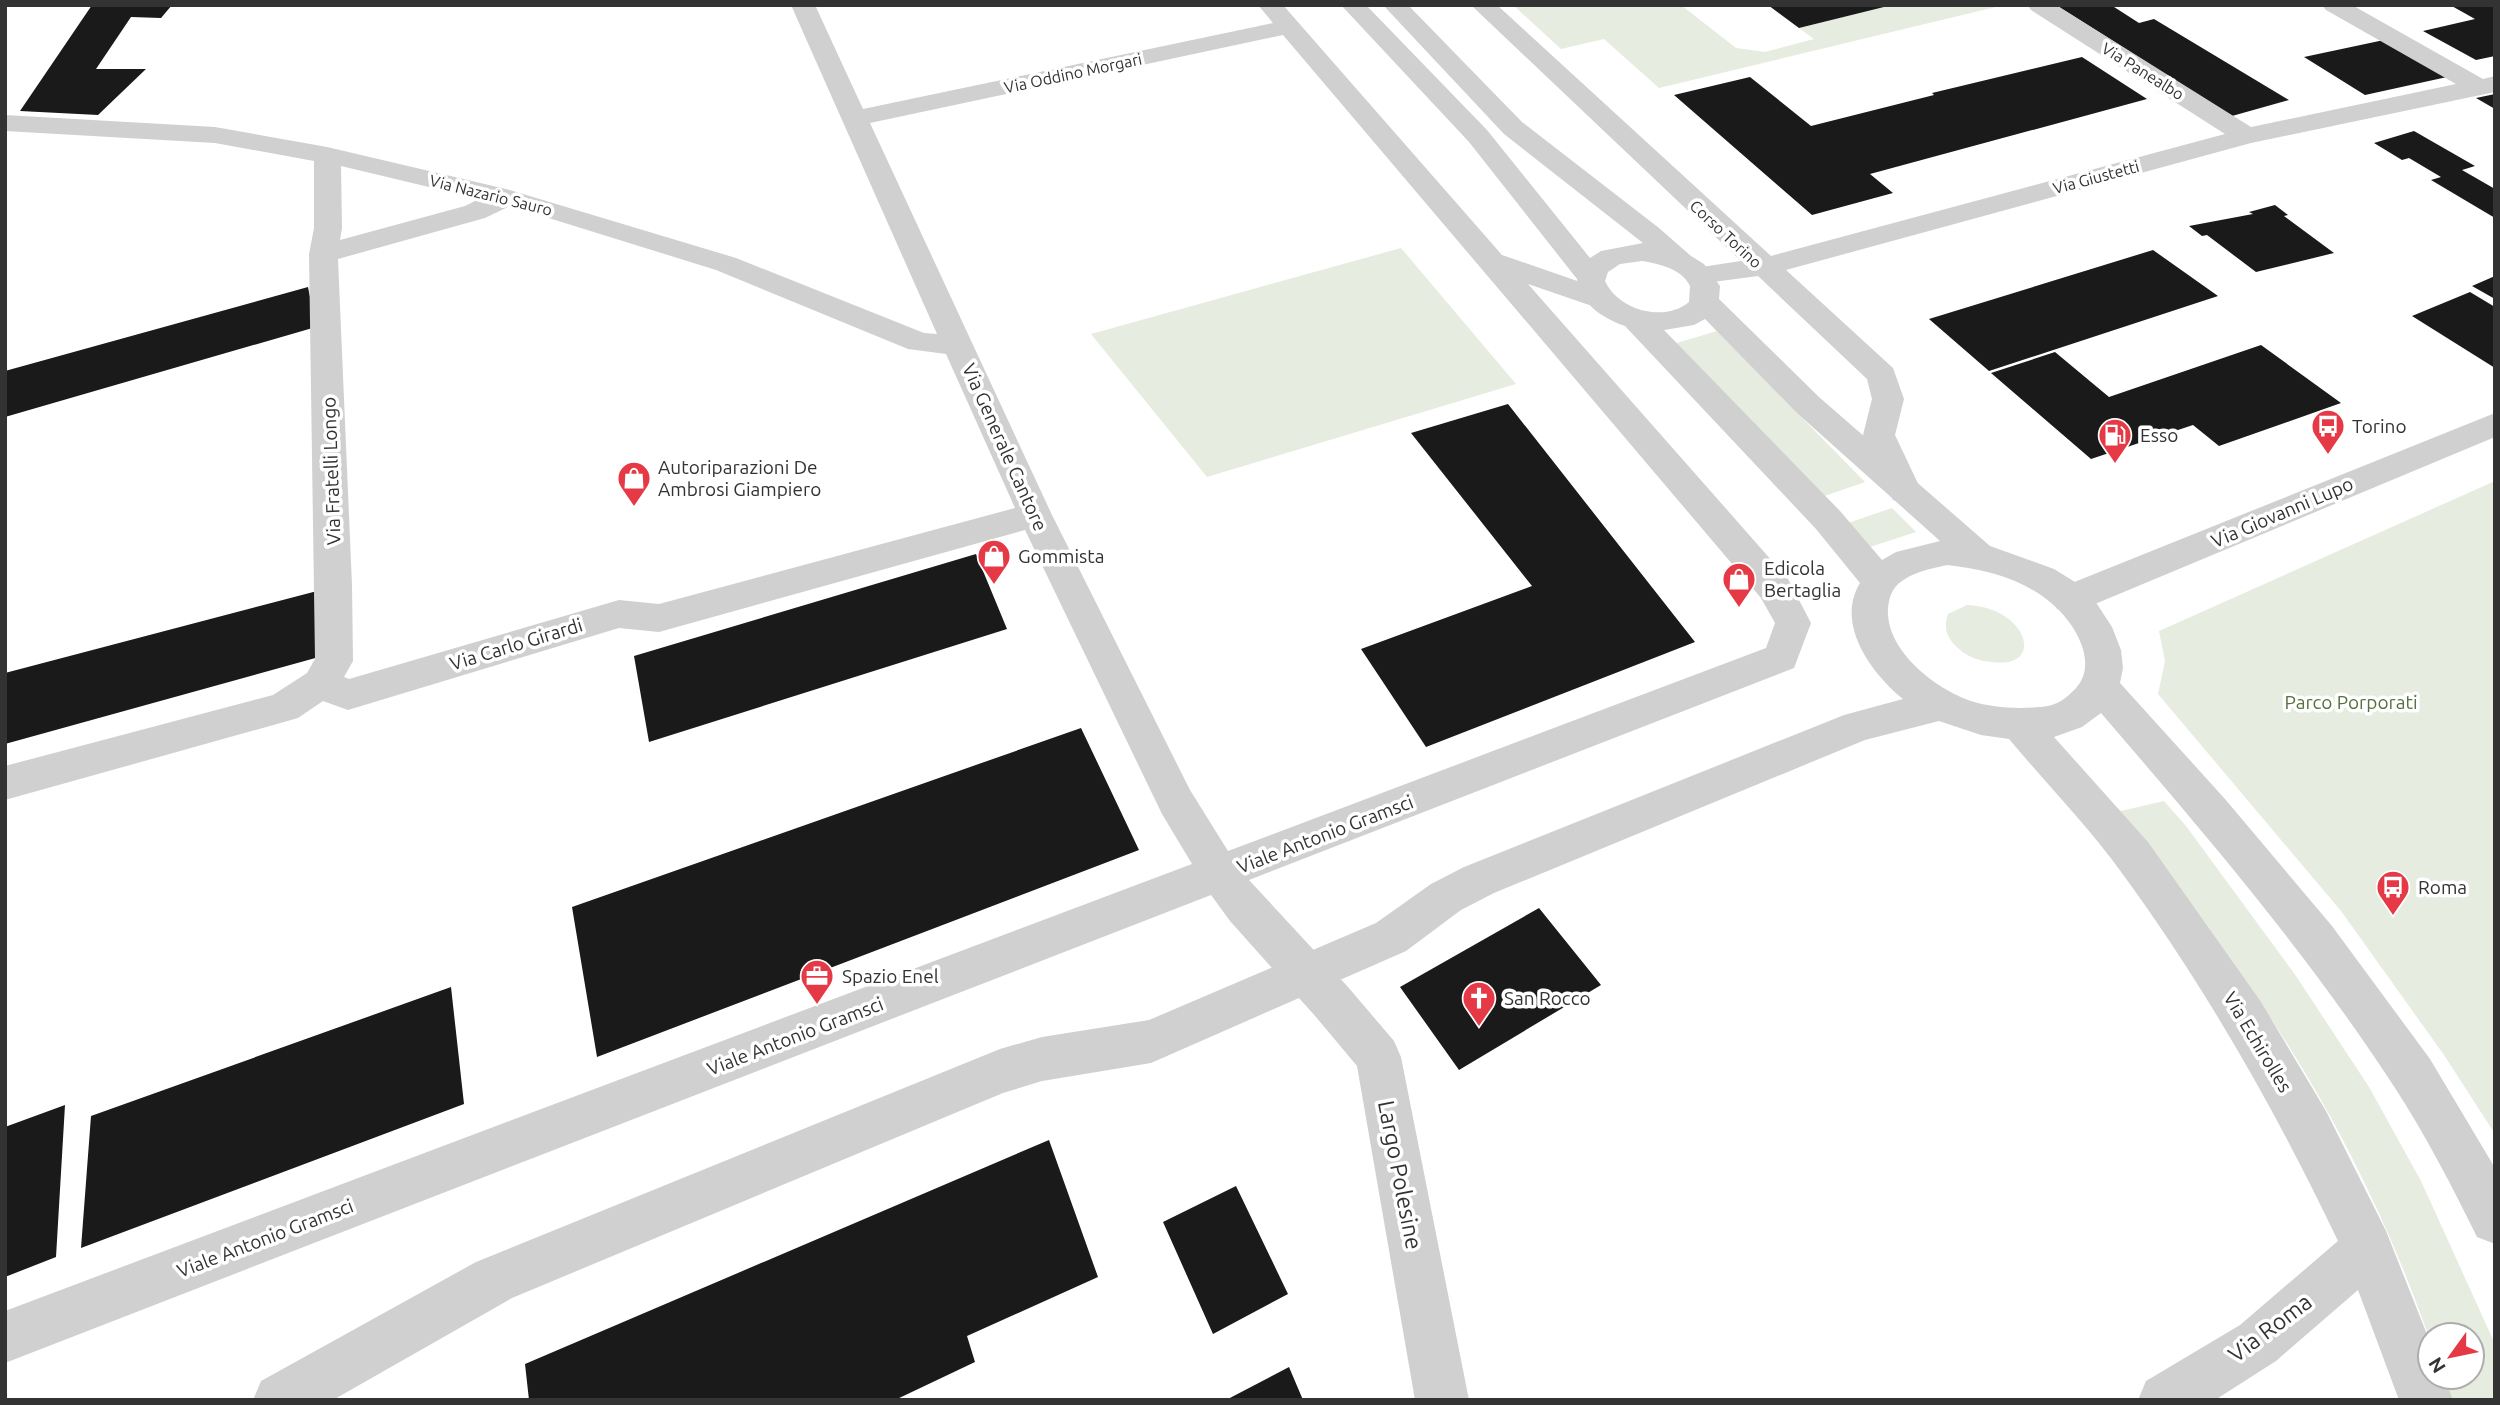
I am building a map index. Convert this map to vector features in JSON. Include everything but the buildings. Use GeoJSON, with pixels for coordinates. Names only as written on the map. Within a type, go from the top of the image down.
{"type":"FeatureCollection","features":[{"type":"Feature","properties":{"kind":"street","name":"Via Generale Cantore"},"geometry":{"type":"LineString","coordinates":[[803,5],[1035,515],[1190,826],[1245,908],[1307,975]]}},
{"type":"Feature","properties":{"kind":"street"},"geometry":{"type":"LineString","coordinates":[[1353,5],[1478,136],[1594,288],[1620,315],[1636,320],[1670,321],[1686,317],[1697,310],[1694,279],[1662,255],[1623,253],[1601,262],[1595,266],[1594,288]]}},
{"type":"Feature","properties":{"kind":"street","name":"Corso Torino"},"geometry":{"type":"LineString","coordinates":[[1395,5],[1513,128],[1638,225],[1694,279],[1808,405],[1977,554]]}},
{"type":"Feature","properties":{"kind":"street","name":"Corso Torino"},"geometry":{"type":"LineString","coordinates":[[1483,5],[1762,267],[1882,375],[1888,399],[1880,435],[1905,492]]}},
{"type":"Feature","properties":{"kind":"street","name":"Via Panealbo"},"geometry":{"type":"LineString","coordinates":[[2039,5],[2247,136]]}},
{"type":"Feature","properties":{"kind":"street"},"geometry":{"type":"LineString","coordinates":[[2334,5],[2487,86]]}},
{"type":"Feature","properties":{"kind":"street","name":"Via Oddino Morgari"},"geometry":{"type":"LineString","coordinates":[[856,118],[1279,16]]}},
{"type":"Feature","properties":{"kind":"street"},"geometry":{"type":"LineString","coordinates":[[1279,16],[1487,259],[1594,288]]}},
{"type":"Feature","properties":{"kind":"street","name":"Via Giustetti"},"geometry":{"type":"LineString","coordinates":[[1694,279],[1762,267],[2247,136],[2487,86]]}},
{"type":"Feature","properties":{"kind":"street","name":"Via Nazario Sauro"},"geometry":{"type":"LineString","coordinates":[[5,123],[215,135],[327,155],[506,197],[726,264],[919,342],[958,345]]}},
{"type":"Feature","properties":{"kind":"street","name":"Via Fratelli Longo"},"geometry":{"type":"LineString","coordinates":[[320,684],[334,662],[323,254],[328,228],[327,155]]}},
{"type":"Feature","properties":{"kind":"street"},"geometry":{"type":"LineString","coordinates":[[323,254],[475,212],[506,197]]}},
{"type":"Feature","properties":{"kind":"street","name":"Viale Antonio Gramsci"},"geometry":{"type":"LineString","coordinates":[[5,1337],[1781,658],[1793,623],[1775,589],[1487,259]]}},
{"type":"Feature","properties":{"kind":"street"},"geometry":{"type":"LineString","coordinates":[[1636,320],[1828,520],[1878,580]]}},
{"type":"Feature","properties":{"kind":"street","name":"Via Giovanni Lupo"},"geometry":{"type":"LineString","coordinates":[[2070,599],[2495,424]]}},
{"type":"Feature","properties":{"kind":"street","name":"Via Carlo Girardi"},"geometry":{"type":"LineString","coordinates":[[320,684],[348,695],[619,614],[659,618],[1035,515]]}},
{"type":"Feature","properties":{"kind":"street"},"geometry":{"type":"LineString","coordinates":[[1947,552],[1977,554],[2027,570],[2070,599],[2088,620],[2101,643],[2105,666],[2101,687],[2084,708],[2055,721],[2020,725],[1980,719],[1941,705],[1909,683],[1884,657],[1870,629],[1868,603],[1878,580],[1895,565],[1918,555],[1947,552]]}},
{"type":"Feature","properties":{"kind":"street"},"geometry":{"type":"LineString","coordinates":[[5,783],[284,707],[320,684]]}},
{"type":"Feature","properties":{"kind":"street"},"geometry":{"type":"LineString","coordinates":[[2101,687],[2268,880],[2340,975],[2417,1079],[2495,1219]]}},
{"type":"Feature","properties":{"kind":"street"},"geometry":{"type":"LineString","coordinates":[[280,1400],[494,1280],[520,1269],[1000,1071],[1042,1059],[1151,1041],[1391,937],[1446,897],[1479,880],[1858,726],[1941,705]]}},
{"type":"Feature","properties":{"kind":"street","name":"Via Echirolles"},"geometry":{"type":"LineString","coordinates":[[2020,725],[2133,855],[2245,1017],[2309,1128],[2368,1249],[2426,1400]]}},
{"type":"Feature","properties":{"kind":"street","name":"Largo Polesine"},"geometry":{"type":"LineString","coordinates":[[1307,975],[1378,1057],[1443,1400]]}},
{"type":"Feature","properties":{"kind":"street","name":"Via Roma"},"geometry":{"type":"LineString","coordinates":[[2165,1400],[2258,1343],[2368,1249]]}},
{"type":"Feature","properties":{"kind":"green space"},"geometry":{"type":"Polygon","coordinates":[[[1513,5],[1681,5],[1736,48],[1765,52],[1814,39],[1799,28],[1892,5],[2004,5],[1659,88],[1604,39],[1561,49],[1513,5]]]}},
{"type":"Feature","properties":{"kind":"green space"},"geometry":{"type":"Polygon","coordinates":[[[1401,248],[1516,384],[1207,477],[1091,334],[1401,248]]]}},
{"type":"Feature","properties":{"kind":"green space"},"geometry":{"type":"Polygon","coordinates":[[[1717,331],[1865,482],[1816,499],[1670,345],[1717,331]]]}},
{"type":"Feature","properties":{"kind":"green space","name":"Parco Porporati"},"geometry":{"type":"Polygon","coordinates":[[[2495,481],[2495,1134],[2444,1055],[2341,911],[2158,694],[2165,661],[2159,631],[2495,481]]]}},
{"type":"Feature","properties":{"kind":"green space"},"geometry":{"type":"Polygon","coordinates":[[[1892,508],[1916,532],[1864,549],[1842,525],[1892,508]]]}},
{"type":"Feature","properties":{"kind":"green space"},"geometry":{"type":"Polygon","coordinates":[[[1967,605],[1988,608],[2016,626],[2023,637],[2024,648],[2020,656],[2009,662],[1978,660],[1958,648],[1947,632],[1948,614],[1967,605]]]}},
{"type":"Feature","properties":{"kind":"green space"},"geometry":{"type":"Polygon","coordinates":[[[2164,801],[2186,826],[2296,976],[2369,1087],[2421,1181],[2485,1321],[2423,1321],[2369,1192],[2319,1096],[2291,1050],[2217,943],[2112,813],[2164,801]]]}},
{"type":"Feature","properties":{"kind":"green space"},"geometry":{"type":"Polygon","coordinates":[[[2486,1324],[2495,1344],[2495,1400],[2451,1400],[2448,1391],[2486,1391],[2486,1324]]]}},
{"type":"Feature","properties":{"kind":"place","name":"Torino"},"geometry":{"type":"Point","coordinates":[2328,456]}},
{"type":"Feature","properties":{"kind":"place","name":"Esso"},"geometry":{"type":"Point","coordinates":[2115,465]}},
{"type":"Feature","properties":{"kind":"place","name":"Autoriparazioni De Ambrosi Giampiero"},"geometry":{"type":"Point","coordinates":[634,508]}},
{"type":"Feature","properties":{"kind":"place","name":"Gommista"},"geometry":{"type":"Point","coordinates":[994,586]}},
{"type":"Feature","properties":{"kind":"place","name":"Edicola Bertaglia"},"geometry":{"type":"Point","coordinates":[1739,609]}},
{"type":"Feature","properties":{"kind":"place","name":"Roma"},"geometry":{"type":"Point","coordinates":[2393,917]}},
{"type":"Feature","properties":{"kind":"place","name":"Spazio Enel"},"geometry":{"type":"Point","coordinates":[817,1006]}},
{"type":"Feature","properties":{"kind":"place","name":"San Rocco"},"geometry":{"type":"Point","coordinates":[1479,1028]}}]}
